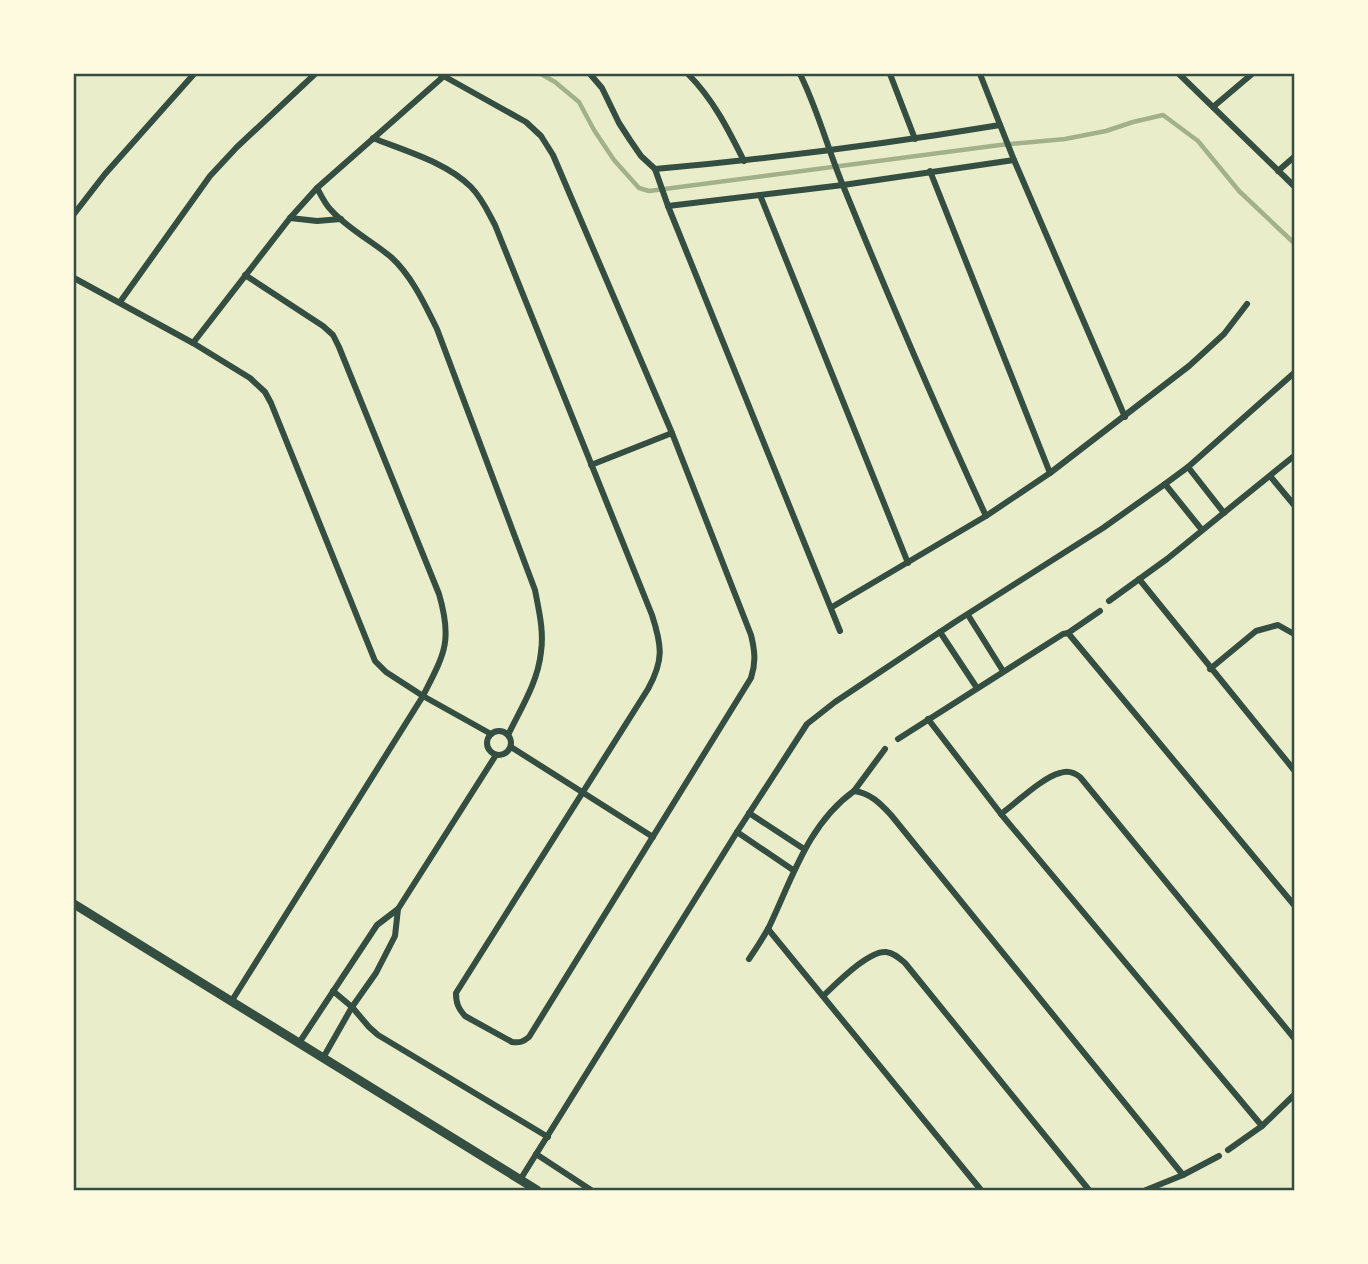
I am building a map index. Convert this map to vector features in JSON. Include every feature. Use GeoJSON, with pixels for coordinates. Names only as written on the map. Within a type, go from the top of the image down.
{"type":"FeatureCollection","features":[{"type":"Feature","properties":{"kind":"main road"},"geometry":{"type":"LineString","coordinates":[[74,904],[537,1191]]}},
{"type":"Feature","properties":{"kind":"street"},"geometry":{"type":"LineString","coordinates":[[74,214],[105,174],[194,74]]}},
{"type":"Feature","properties":{"kind":"street"},"geometry":{"type":"LineString","coordinates":[[120,302],[210,176],[315,74]]}},
{"type":"Feature","properties":{"kind":"street"},"geometry":{"type":"LineString","coordinates":[[590,74],[602,88],[630,140],[656,171],[840,631]]}},
{"type":"Feature","properties":{"kind":"street"},"geometry":{"type":"LineString","coordinates":[[688,74],[709,98],[744,161]]}},
{"type":"Feature","properties":{"kind":"street"},"geometry":{"type":"LineString","coordinates":[[800,74],[811,95],[841,181],[985,516]]}},
{"type":"Feature","properties":{"kind":"street"},"geometry":{"type":"LineString","coordinates":[[890,74],[915,139]]}},
{"type":"Feature","properties":{"kind":"street"},"geometry":{"type":"LineString","coordinates":[[980,74],[1014,160],[1125,417]]}},
{"type":"Feature","properties":{"kind":"street"},"geometry":{"type":"LineString","coordinates":[[1179,74],[1294,186]]}},
{"type":"Feature","properties":{"kind":"street"},"geometry":{"type":"LineString","coordinates":[[1213,107],[1252,74]]}},
{"type":"Feature","properties":{"kind":"street"},"geometry":{"type":"LineString","coordinates":[[193,342],[290,218],[317,188],[442,75],[526,122],[541,136],[562,175],[671,433],[751,635],[755,664],[751,678],[653,838],[524,1041],[512,1042],[465,1016],[459,1009],[456,993],[648,689],[658,669],[660,637],[495,225],[484,205],[460,177],[432,162],[373,138]]}},
{"type":"Feature","properties":{"kind":"street"},"geometry":{"type":"LineString","coordinates":[[656,171],[830,152],[1001,128]]}},
{"type":"Feature","properties":{"kind":"street"},"geometry":{"type":"LineString","coordinates":[[1278,171],[1294,157]]}},
{"type":"Feature","properties":{"kind":"street"},"geometry":{"type":"LineString","coordinates":[[668,204],[760,195],[841,181],[1014,160]]}},
{"type":"Feature","properties":{"kind":"street"},"geometry":{"type":"LineString","coordinates":[[930,172],[1050,473]]}},
{"type":"Feature","properties":{"kind":"street"},"geometry":{"type":"LineString","coordinates":[[317,188],[329,208],[392,258],[424,301],[438,330],[535,590],[541,620],[541,652],[534,681],[508,735]]}},
{"type":"Feature","properties":{"kind":"street"},"geometry":{"type":"LineString","coordinates":[[760,195],[908,563]]}},
{"type":"Feature","properties":{"kind":"street"},"geometry":{"type":"LineString","coordinates":[[290,218],[317,221],[341,219]]}},
{"type":"Feature","properties":{"kind":"street"},"geometry":{"type":"LineString","coordinates":[[231,1002],[423,696],[442,658],[447,636],[439,594],[339,347],[323,326],[245,275]]}},
{"type":"Feature","properties":{"kind":"street"},"geometry":{"type":"LineString","coordinates":[[74,278],[193,342],[250,378],[265,392],[370,653],[379,667],[423,696],[491,734]]}},
{"type":"Feature","properties":{"kind":"street"},"geometry":{"type":"LineString","coordinates":[[832,607],[985,516],[1050,473],[1189,366],[1224,334],[1247,304]]}},
{"type":"Feature","properties":{"kind":"street"},"geometry":{"type":"LineString","coordinates":[[520,1180],[807,724],[835,702],[1103,528],[1165,484],[1188,467],[1294,373]]}},
{"type":"Feature","properties":{"kind":"street"},"geometry":{"type":"LineString","coordinates":[[591,464],[671,433]]}},
{"type":"Feature","properties":{"kind":"street"},"geometry":{"type":"LineString","coordinates":[[1109,601],[1294,456]]}},
{"type":"Feature","properties":{"kind":"street"},"geometry":{"type":"LineString","coordinates":[[1188,467],[1224,513]]}},
{"type":"Feature","properties":{"kind":"street"},"geometry":{"type":"LineString","coordinates":[[1270,476],[1294,505]]}},
{"type":"Feature","properties":{"kind":"street"},"geometry":{"type":"LineString","coordinates":[[1165,484],[1202,530]]}},
{"type":"Feature","properties":{"kind":"street"},"geometry":{"type":"LineString","coordinates":[[1139,579],[1294,770]]}},
{"type":"Feature","properties":{"kind":"street"},"geometry":{"type":"LineString","coordinates":[[898,739],[1100,611]]}},
{"type":"Feature","properties":{"kind":"street"},"geometry":{"type":"LineString","coordinates":[[968,615],[1003,671]]}},
{"type":"Feature","properties":{"kind":"street"},"geometry":{"type":"LineString","coordinates":[[1210,669],[1256,631],[1278,625],[1294,634]]}},
{"type":"Feature","properties":{"kind":"street"},"geometry":{"type":"LineString","coordinates":[[940,632],[977,688]]}},
{"type":"Feature","properties":{"kind":"street"},"geometry":{"type":"LineString","coordinates":[[1068,633],[1294,905]]}},
{"type":"Feature","properties":{"kind":"street"},"geometry":{"type":"LineString","coordinates":[[928,719],[1001,814],[1262,1126]]}},
{"type":"Feature","properties":{"kind":"street"},"geometry":{"type":"LineString","coordinates":[[497,731],[508,735],[511,747],[508,752],[496,755],[490,752],[488,740],[491,734],[497,731]]}},
{"type":"Feature","properties":{"kind":"street"},"geometry":{"type":"LineString","coordinates":[[511,747],[653,838]]}},
{"type":"Feature","properties":{"kind":"street"},"geometry":{"type":"LineString","coordinates":[[749,960],[768,929],[804,849],[843,799],[854,791],[885,749]]}},
{"type":"Feature","properties":{"kind":"street"},"geometry":{"type":"LineString","coordinates":[[299,1043],[377,925],[398,909],[496,755]]}},
{"type":"Feature","properties":{"kind":"street"},"geometry":{"type":"LineString","coordinates":[[1001,814],[1049,778],[1062,772],[1075,772],[1294,1038]]}},
{"type":"Feature","properties":{"kind":"street"},"geometry":{"type":"LineString","coordinates":[[854,791],[870,796],[891,815],[1183,1175]]}},
{"type":"Feature","properties":{"kind":"street"},"geometry":{"type":"LineString","coordinates":[[749,813],[804,849]]}},
{"type":"Feature","properties":{"kind":"street"},"geometry":{"type":"LineString","coordinates":[[737,832],[793,870]]}},
{"type":"Feature","properties":{"kind":"street"},"geometry":{"type":"LineString","coordinates":[[323,1058],[395,936],[398,909]]}},
{"type":"Feature","properties":{"kind":"street"},"geometry":{"type":"LineString","coordinates":[[768,929],[981,1191]]}},
{"type":"Feature","properties":{"kind":"street"},"geometry":{"type":"LineString","coordinates":[[823,996],[874,955],[887,953],[897,956],[1089,1191]]}},
{"type":"Feature","properties":{"kind":"street"},"geometry":{"type":"LineString","coordinates":[[333,991],[378,1035],[548,1137]]}},
{"type":"Feature","properties":{"kind":"street"},"geometry":{"type":"LineString","coordinates":[[1228,1150],[1262,1126],[1294,1095]]}},
{"type":"Feature","properties":{"kind":"street"},"geometry":{"type":"LineString","coordinates":[[536,1154],[591,1191]]}},
{"type":"Feature","properties":{"kind":"street"},"geometry":{"type":"LineString","coordinates":[[1146,1191],[1219,1156]]}},
{"type":"Feature","properties":{"kind":"waterway"},"geometry":{"type":"LineString","coordinates":[[541,74],[579,102],[614,160],[639,188],[649,191],[1000,145],[1065,139],[1163,115],[1198,141],[1239,191],[1294,243]]}}]}
